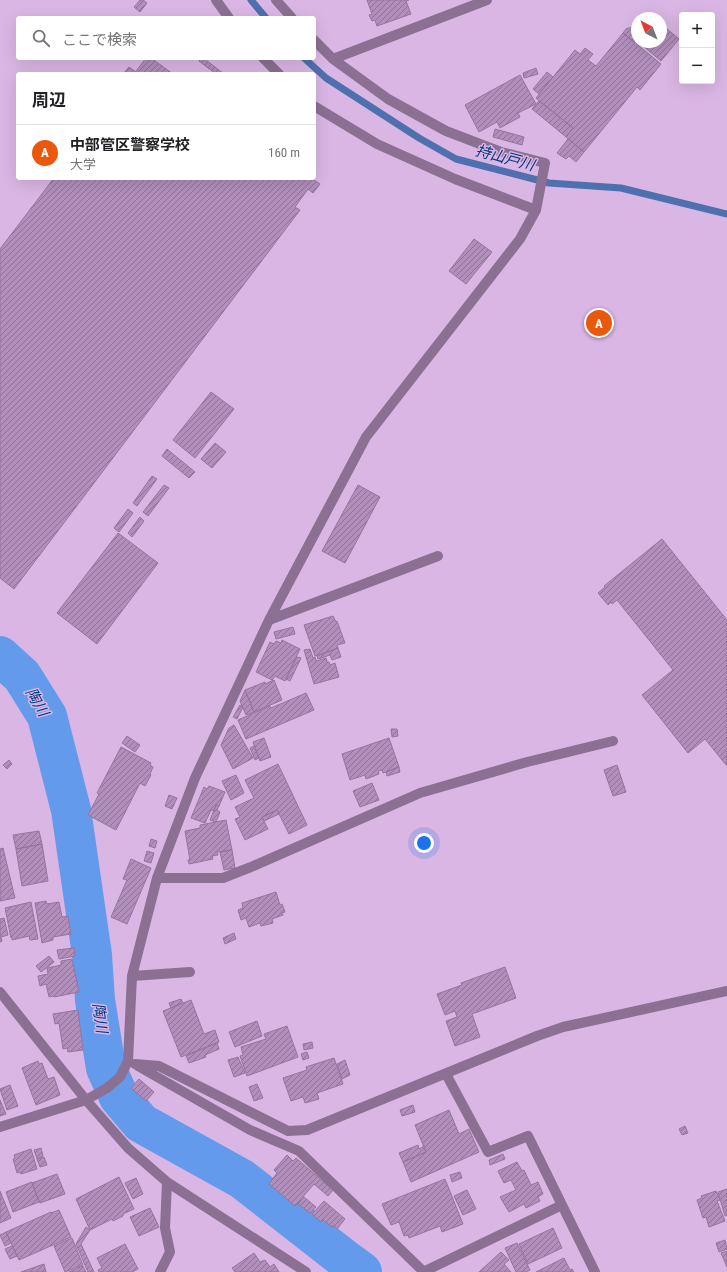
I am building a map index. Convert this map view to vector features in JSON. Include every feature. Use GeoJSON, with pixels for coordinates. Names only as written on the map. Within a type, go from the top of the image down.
{"type":"FeatureCollection","features":[{"type":"Feature","properties":{"kind":"street"},"geometry":{"type":"LineString","coordinates":[[216,0],[228,16]]}},
{"type":"Feature","properties":{"kind":"street"},"geometry":{"type":"LineString","coordinates":[[276,0],[290,16]]}},
{"type":"Feature","properties":{"kind":"street"},"geometry":{"type":"LineString","coordinates":[[333,59],[487,0]]}},
{"type":"Feature","properties":{"kind":"street"},"geometry":{"type":"LineString","coordinates":[[0,1127],[86,1100],[107,1088],[120,1077],[132,1062],[132,976],[157,878],[195,778],[269,620],[366,437],[520,238],[536,210],[545,163],[501,152],[446,131],[388,99],[333,59],[316,42]]}},
{"type":"Feature","properties":{"kind":"street"},"geometry":{"type":"LineString","coordinates":[[265,60],[277,72]]}},
{"type":"Feature","properties":{"kind":"street"},"geometry":{"type":"LineString","coordinates":[[316,107],[377,144],[455,179],[536,210]]}},
{"type":"Feature","properties":{"kind":"street"},"geometry":{"type":"LineString","coordinates":[[269,620],[438,556]]}},
{"type":"Feature","properties":{"kind":"street"},"geometry":{"type":"LineString","coordinates":[[157,878],[223,878],[420,793],[527,762],[613,741]]}},
{"type":"Feature","properties":{"kind":"street"},"geometry":{"type":"LineString","coordinates":[[132,976],[190,972]]}},
{"type":"Feature","properties":{"kind":"street"},"geometry":{"type":"LineString","coordinates":[[132,1062],[159,1066],[288,1132],[306,1130],[537,1036],[563,1027],[727,991]]}},
{"type":"Feature","properties":{"kind":"street"},"geometry":{"type":"LineString","coordinates":[[0,992],[86,1100],[128,1148],[167,1182],[306,1272]]}},
{"type":"Feature","properties":{"kind":"street"},"geometry":{"type":"LineString","coordinates":[[132,1062],[250,1130],[300,1151],[424,1272],[562,1205]]}},
{"type":"Feature","properties":{"kind":"street"},"geometry":{"type":"LineString","coordinates":[[446,1074],[488,1152],[528,1136],[594,1272]]}},
{"type":"Feature","properties":{"kind":"street"},"geometry":{"type":"LineString","coordinates":[[160,1272],[170,1252],[165,1228],[167,1182]]}},
{"type":"Feature","properties":{"kind":"building"},"geometry":{"type":"Polygon","coordinates":[[[140,0],[147,3],[140,12],[134,7],[140,0]]]}},
{"type":"Feature","properties":{"kind":"building"},"geometry":{"type":"Polygon","coordinates":[[[367,0],[409,0],[406,1],[411,14],[377,26],[375,20],[372,21],[369,15],[372,14],[367,0]]]}},
{"type":"Feature","properties":{"kind":"building"},"geometry":{"type":"Polygon","coordinates":[[[631,27],[631,40],[623,33],[626,29],[631,27]]]}},
{"type":"Feature","properties":{"kind":"building"},"geometry":{"type":"Polygon","coordinates":[[[667,29],[679,39],[661,61],[645,48],[667,48],[667,29]]]}},
{"type":"Feature","properties":{"kind":"building"},"geometry":{"type":"Polygon","coordinates":[[[623,33],[631,40],[631,48],[641,48],[661,64],[640,90],[637,87],[584,152],[566,137],[573,128],[536,98],[575,50],[580,54],[585,48],[593,54],[588,60],[596,66],[623,33]]]}},
{"type":"Feature","properties":{"kind":"building"},"geometry":{"type":"Polygon","coordinates":[[[144,60],[154,60],[170,72],[136,72],[144,60]]]}},
{"type":"Feature","properties":{"kind":"building"},"geometry":{"type":"Polygon","coordinates":[[[206,60],[221,72],[213,72],[199,61],[206,60]]]}},
{"type":"Feature","properties":{"kind":"building"},"geometry":{"type":"Polygon","coordinates":[[[129,67],[136,72],[125,72],[129,67]]]}},
{"type":"Feature","properties":{"kind":"building"},"geometry":{"type":"Polygon","coordinates":[[[536,68],[538,74],[524,78],[523,73],[536,68]]]}},
{"type":"Feature","properties":{"kind":"building"},"geometry":{"type":"Polygon","coordinates":[[[547,72],[553,77],[539,94],[533,89],[547,72]]]}},
{"type":"Feature","properties":{"kind":"building"},"geometry":{"type":"Polygon","coordinates":[[[520,75],[536,104],[518,113],[520,117],[500,128],[497,122],[479,132],[465,105],[520,75]]]}},
{"type":"Feature","properties":{"kind":"building"},"geometry":{"type":"Polygon","coordinates":[[[539,101],[573,128],[566,137],[532,109],[539,101]]]}},
{"type":"Feature","properties":{"kind":"building"},"geometry":{"type":"Polygon","coordinates":[[[495,129],[524,137],[522,145],[493,137],[495,129]]]}},
{"type":"Feature","properties":{"kind":"building"},"geometry":{"type":"Polygon","coordinates":[[[568,139],[584,152],[576,162],[569,156],[566,159],[557,153],[568,139]]]}},
{"type":"Feature","properties":{"kind":"building"},"geometry":{"type":"Polygon","coordinates":[[[52,180],[314,180],[320,184],[313,193],[308,189],[295,207],[300,210],[14,589],[0,578],[0,249],[52,180]]]}},
{"type":"Feature","properties":{"kind":"building"},"geometry":{"type":"Polygon","coordinates":[[[474,239],[492,252],[466,284],[449,271],[474,239]]]}},
{"type":"Feature","properties":{"kind":"building"},"geometry":{"type":"Polygon","coordinates":[[[211,392],[234,409],[195,458],[173,440],[211,392]]]}},
{"type":"Feature","properties":{"kind":"building"},"geometry":{"type":"Polygon","coordinates":[[[215,443],[226,452],[212,468],[201,459],[215,443]]]}},
{"type":"Feature","properties":{"kind":"building"},"geometry":{"type":"Polygon","coordinates":[[[167,449],[195,472],[189,478],[162,456],[167,449]]]}},
{"type":"Feature","properties":{"kind":"building"},"geometry":{"type":"Polygon","coordinates":[[[152,476],[157,479],[137,506],[133,503],[152,476]]]}},
{"type":"Feature","properties":{"kind":"building"},"geometry":{"type":"Polygon","coordinates":[[[164,485],[169,488],[148,516],[143,512],[164,485]]]}},
{"type":"Feature","properties":{"kind":"building"},"geometry":{"type":"Polygon","coordinates":[[[358,485],[380,497],[345,563],[322,551],[358,485]]]}},
{"type":"Feature","properties":{"kind":"building"},"geometry":{"type":"Polygon","coordinates":[[[128,509],[133,513],[119,532],[114,528],[128,509]]]}},
{"type":"Feature","properties":{"kind":"building"},"geometry":{"type":"Polygon","coordinates":[[[140,517],[144,521],[132,537],[128,533],[140,517]]]}},
{"type":"Feature","properties":{"kind":"building"},"geometry":{"type":"Polygon","coordinates":[[[118,533],[158,563],[97,644],[57,613],[118,533]]]}},
{"type":"Feature","properties":{"kind":"building"},"geometry":{"type":"Polygon","coordinates":[[[662,539],[727,620],[727,766],[705,739],[688,753],[642,695],[673,670],[617,600],[608,605],[598,593],[605,587],[604,586],[662,539]]]}},
{"type":"Feature","properties":{"kind":"building"},"geometry":{"type":"Polygon","coordinates":[[[333,616],[336,622],[337,621],[345,643],[337,645],[338,648],[315,656],[304,625],[333,616]]]}},
{"type":"Feature","properties":{"kind":"building"},"geometry":{"type":"Polygon","coordinates":[[[293,627],[295,634],[276,639],[274,632],[293,627]]]}},
{"type":"Feature","properties":{"kind":"building"},"geometry":{"type":"Polygon","coordinates":[[[282,640],[300,649],[285,681],[275,676],[272,680],[256,672],[270,642],[274,644],[276,641],[281,643],[282,640]]]}},
{"type":"Feature","properties":{"kind":"building"},"geometry":{"type":"Polygon","coordinates":[[[338,648],[341,657],[332,660],[330,655],[318,659],[317,656],[338,648]]]}},
{"type":"Feature","properties":{"kind":"building"},"geometry":{"type":"Polygon","coordinates":[[[310,649],[313,658],[315,657],[316,661],[326,658],[330,665],[335,663],[339,677],[314,684],[304,650],[310,649]]]}},
{"type":"Feature","properties":{"kind":"building"},"geometry":{"type":"Polygon","coordinates":[[[297,657],[301,658],[290,681],[286,679],[297,657]]]}},
{"type":"Feature","properties":{"kind":"building"},"geometry":{"type":"Polygon","coordinates":[[[274,680],[282,700],[254,712],[245,690],[274,680]]]}},
{"type":"Feature","properties":{"kind":"building"},"geometry":{"type":"Polygon","coordinates":[[[245,690],[254,712],[246,715],[240,701],[245,690]]]}},
{"type":"Feature","properties":{"kind":"building"},"geometry":{"type":"Polygon","coordinates":[[[306,693],[314,710],[246,739],[238,720],[270,706],[271,708],[306,693]]]}},
{"type":"Feature","properties":{"kind":"building"},"geometry":{"type":"Polygon","coordinates":[[[240,705],[243,707],[237,719],[233,717],[240,705]]]}},
{"type":"Feature","properties":{"kind":"building"},"geometry":{"type":"Polygon","coordinates":[[[234,725],[253,758],[233,769],[221,745],[229,728],[234,725]]]}},
{"type":"Feature","properties":{"kind":"building"},"geometry":{"type":"Polygon","coordinates":[[[391,729],[397,729],[398,736],[392,737],[391,729]]]}},
{"type":"Feature","properties":{"kind":"building"},"geometry":{"type":"Polygon","coordinates":[[[127,736],[140,745],[135,752],[122,743],[127,736]]]}},
{"type":"Feature","properties":{"kind":"building"},"geometry":{"type":"Polygon","coordinates":[[[264,738],[271,757],[260,761],[253,742],[264,738]]]}},
{"type":"Feature","properties":{"kind":"building"},"geometry":{"type":"Polygon","coordinates":[[[389,738],[399,767],[383,773],[382,770],[378,771],[379,774],[366,779],[365,775],[350,780],[342,754],[389,738]]]}},
{"type":"Feature","properties":{"kind":"building"},"geometry":{"type":"Polygon","coordinates":[[[254,746],[259,758],[255,760],[250,748],[254,746]]]}},
{"type":"Feature","properties":{"kind":"building"},"geometry":{"type":"Polygon","coordinates":[[[121,747],[151,763],[150,765],[153,767],[150,774],[151,775],[145,786],[140,783],[116,830],[88,815],[99,794],[97,793],[121,747]]]}},
{"type":"Feature","properties":{"kind":"building"},"geometry":{"type":"Polygon","coordinates":[[[9,760],[12,764],[7,769],[3,765],[9,760]]]}},
{"type":"Feature","properties":{"kind":"building"},"geometry":{"type":"Polygon","coordinates":[[[278,764],[307,825],[289,834],[277,810],[262,817],[268,829],[245,840],[235,819],[240,817],[235,807],[254,798],[245,780],[278,764]]]}},
{"type":"Feature","properties":{"kind":"building"},"geometry":{"type":"Polygon","coordinates":[[[617,765],[626,792],[613,796],[604,770],[617,765]]]}},
{"type":"Feature","properties":{"kind":"building"},"geometry":{"type":"Polygon","coordinates":[[[399,767],[400,772],[387,776],[386,772],[399,767]]]}},
{"type":"Feature","properties":{"kind":"building"},"geometry":{"type":"Polygon","coordinates":[[[236,775],[244,793],[231,800],[222,781],[236,775]]]}},
{"type":"Feature","properties":{"kind":"building"},"geometry":{"type":"Polygon","coordinates":[[[372,783],[379,800],[360,807],[353,791],[372,783]]]}},
{"type":"Feature","properties":{"kind":"building"},"geometry":{"type":"Polygon","coordinates":[[[209,786],[225,792],[219,806],[216,805],[214,811],[211,810],[205,823],[191,818],[204,787],[207,789],[209,786]]]}},
{"type":"Feature","properties":{"kind":"building"},"geometry":{"type":"Polygon","coordinates":[[[169,795],[177,798],[172,809],[165,806],[169,795]]]}},
{"type":"Feature","properties":{"kind":"building"},"geometry":{"type":"Polygon","coordinates":[[[216,805],[219,806],[217,810],[220,812],[216,822],[210,820],[216,805]]]}},
{"type":"Feature","properties":{"kind":"building"},"geometry":{"type":"Polygon","coordinates":[[[277,810],[279,814],[264,821],[262,817],[277,810]]]}},
{"type":"Feature","properties":{"kind":"building"},"geometry":{"type":"Polygon","coordinates":[[[226,820],[232,850],[217,852],[218,855],[212,856],[213,859],[189,864],[188,860],[190,860],[185,831],[200,828],[200,825],[226,820]]]}},
{"type":"Feature","properties":{"kind":"building"},"geometry":{"type":"Polygon","coordinates":[[[39,831],[42,844],[16,849],[13,835],[39,831]]]}},
{"type":"Feature","properties":{"kind":"building"},"geometry":{"type":"Polygon","coordinates":[[[151,839],[157,841],[155,848],[149,846],[151,839]]]}},
{"type":"Feature","properties":{"kind":"building"},"geometry":{"type":"Polygon","coordinates":[[[42,844],[48,881],[22,886],[16,849],[42,844]]]}},
{"type":"Feature","properties":{"kind":"building"},"geometry":{"type":"Polygon","coordinates":[[[3,848],[15,898],[0,901],[0,849],[3,848]]]}},
{"type":"Feature","properties":{"kind":"building"},"geometry":{"type":"Polygon","coordinates":[[[232,850],[235,868],[224,870],[220,852],[232,850]]]}},
{"type":"Feature","properties":{"kind":"building"},"geometry":{"type":"Polygon","coordinates":[[[147,851],[154,853],[151,863],[144,861],[147,851]]]}},
{"type":"Feature","properties":{"kind":"building"},"geometry":{"type":"Polygon","coordinates":[[[131,859],[151,868],[127,924],[111,917],[127,880],[123,879],[131,859]]]}},
{"type":"Feature","properties":{"kind":"building"},"geometry":{"type":"Polygon","coordinates":[[[276,892],[280,905],[282,904],[285,912],[282,913],[283,915],[272,919],[273,923],[261,926],[260,923],[249,927],[246,918],[241,920],[238,910],[243,908],[242,903],[276,892]]]}},
{"type":"Feature","properties":{"kind":"building"},"geometry":{"type":"Polygon","coordinates":[[[46,901],[47,904],[59,902],[62,917],[68,916],[71,934],[53,937],[53,940],[42,943],[35,903],[46,901]]]}},
{"type":"Feature","properties":{"kind":"building"},"geometry":{"type":"Polygon","coordinates":[[[31,902],[38,939],[30,940],[29,936],[12,940],[5,908],[31,902]]]}},
{"type":"Feature","properties":{"kind":"building"},"geometry":{"type":"Polygon","coordinates":[[[4,918],[8,935],[1,937],[2,941],[0,942],[0,919],[4,918]]]}},
{"type":"Feature","properties":{"kind":"building"},"geometry":{"type":"Polygon","coordinates":[[[234,933],[236,939],[225,944],[223,938],[234,933]]]}},
{"type":"Feature","properties":{"kind":"building"},"geometry":{"type":"Polygon","coordinates":[[[74,948],[75,956],[59,959],[57,950],[74,948]]]}},
{"type":"Feature","properties":{"kind":"building"},"geometry":{"type":"Polygon","coordinates":[[[49,956],[54,962],[41,972],[36,966],[49,956]]]}},
{"type":"Feature","properties":{"kind":"building"},"geometry":{"type":"Polygon","coordinates":[[[72,959],[79,992],[49,997],[46,984],[40,986],[38,976],[48,974],[47,968],[61,965],[61,961],[72,959]]]}},
{"type":"Feature","properties":{"kind":"building"},"geometry":{"type":"Polygon","coordinates":[[[505,967],[516,998],[472,1014],[480,1037],[455,1046],[446,1021],[457,1017],[455,1011],[445,1015],[437,994],[462,985],[461,983],[505,967]]]}},
{"type":"Feature","properties":{"kind":"building"},"geometry":{"type":"Polygon","coordinates":[[[181,999],[183,1003],[171,1008],[169,1003],[181,999]]]}},
{"type":"Feature","properties":{"kind":"building"},"geometry":{"type":"Polygon","coordinates":[[[191,1000],[204,1034],[215,1030],[219,1042],[181,1057],[163,1011],[191,1000]]]}},
{"type":"Feature","properties":{"kind":"building"},"geometry":{"type":"Polygon","coordinates":[[[78,1010],[83,1050],[68,1052],[67,1048],[63,1049],[59,1023],[55,1024],[53,1014],[78,1010]]]}},
{"type":"Feature","properties":{"kind":"building"},"geometry":{"type":"Polygon","coordinates":[[[257,1021],[262,1036],[235,1047],[229,1032],[257,1021]]]}},
{"type":"Feature","properties":{"kind":"building"},"geometry":{"type":"Polygon","coordinates":[[[287,1026],[298,1057],[247,1076],[240,1056],[243,1055],[241,1047],[266,1039],[264,1034],[287,1026]]]}},
{"type":"Feature","properties":{"kind":"building"},"geometry":{"type":"Polygon","coordinates":[[[312,1042],[313,1048],[304,1050],[303,1044],[312,1042]]]}},
{"type":"Feature","properties":{"kind":"building"},"geometry":{"type":"Polygon","coordinates":[[[217,1043],[219,1049],[205,1055],[206,1057],[189,1063],[186,1056],[217,1043]]]}},
{"type":"Feature","properties":{"kind":"building"},"geometry":{"type":"Polygon","coordinates":[[[307,1052],[309,1058],[303,1060],[301,1054],[307,1052]]]}},
{"type":"Feature","properties":{"kind":"building"},"geometry":{"type":"Polygon","coordinates":[[[238,1057],[245,1073],[234,1077],[228,1060],[238,1057]]]}},
{"type":"Feature","properties":{"kind":"building"},"geometry":{"type":"Polygon","coordinates":[[[334,1058],[343,1084],[317,1093],[319,1099],[305,1103],[303,1097],[291,1101],[283,1078],[307,1070],[306,1067],[334,1058]]]}},
{"type":"Feature","properties":{"kind":"building"},"geometry":{"type":"Polygon","coordinates":[[[345,1060],[350,1075],[342,1079],[337,1064],[345,1060]]]}},
{"type":"Feature","properties":{"kind":"building"},"geometry":{"type":"Polygon","coordinates":[[[38,1061],[39,1064],[42,1063],[48,1079],[54,1077],[60,1095],[36,1105],[22,1068],[38,1061]]]}},
{"type":"Feature","properties":{"kind":"building"},"geometry":{"type":"Polygon","coordinates":[[[139,1079],[154,1092],[146,1101],[131,1088],[139,1079]]]}},
{"type":"Feature","properties":{"kind":"building"},"geometry":{"type":"Polygon","coordinates":[[[257,1084],[263,1098],[254,1101],[249,1087],[257,1084]]]}},
{"type":"Feature","properties":{"kind":"building"},"geometry":{"type":"Polygon","coordinates":[[[10,1085],[18,1106],[7,1110],[0,1089],[10,1085]]]}},
{"type":"Feature","properties":{"kind":"building"},"geometry":{"type":"Polygon","coordinates":[[[0,1100],[6,1114],[0,1116],[0,1100]]]}},
{"type":"Feature","properties":{"kind":"building"},"geometry":{"type":"Polygon","coordinates":[[[413,1105],[415,1112],[402,1116],[400,1110],[413,1105]]]}},
{"type":"Feature","properties":{"kind":"building"},"geometry":{"type":"Polygon","coordinates":[[[449,1110],[459,1134],[469,1129],[479,1152],[411,1182],[403,1162],[426,1152],[415,1125],[449,1110]]]}},
{"type":"Feature","properties":{"kind":"building"},"geometry":{"type":"Polygon","coordinates":[[[685,1126],[688,1133],[682,1135],[679,1129],[685,1126]]]}},
{"type":"Feature","properties":{"kind":"building"},"geometry":{"type":"Polygon","coordinates":[[[418,1145],[419,1149],[424,1146],[426,1152],[403,1162],[399,1153],[418,1145]]]}},
{"type":"Feature","properties":{"kind":"building"},"geometry":{"type":"Polygon","coordinates":[[[41,1148],[43,1156],[37,1159],[34,1150],[41,1148]]]}},
{"type":"Feature","properties":{"kind":"building"},"geometry":{"type":"Polygon","coordinates":[[[31,1149],[37,1169],[21,1174],[20,1172],[17,1173],[13,1159],[15,1158],[14,1155],[31,1149]]]}},
{"type":"Feature","properties":{"kind":"building"},"geometry":{"type":"Polygon","coordinates":[[[503,1154],[505,1159],[490,1165],[489,1160],[503,1154]]]}},
{"type":"Feature","properties":{"kind":"building"},"geometry":{"type":"Polygon","coordinates":[[[287,1155],[293,1161],[296,1158],[333,1190],[328,1196],[314,1184],[295,1206],[269,1184],[277,1173],[274,1170],[287,1155]]]}},
{"type":"Feature","properties":{"kind":"building"},"geometry":{"type":"Polygon","coordinates":[[[44,1157],[47,1165],[40,1167],[37,1159],[44,1157]]]}},
{"type":"Feature","properties":{"kind":"building"},"geometry":{"type":"Polygon","coordinates":[[[517,1162],[522,1171],[524,1170],[531,1185],[538,1182],[543,1194],[538,1197],[540,1201],[526,1208],[524,1204],[509,1212],[500,1197],[516,1190],[511,1180],[504,1183],[498,1171],[517,1162]]]}},
{"type":"Feature","properties":{"kind":"building"},"geometry":{"type":"Polygon","coordinates":[[[460,1172],[462,1178],[452,1182],[450,1175],[460,1172]]]}},
{"type":"Feature","properties":{"kind":"building"},"geometry":{"type":"Polygon","coordinates":[[[57,1174],[65,1194],[40,1203],[32,1183],[57,1174]]]}},
{"type":"Feature","properties":{"kind":"building"},"geometry":{"type":"Polygon","coordinates":[[[119,1177],[134,1209],[113,1221],[112,1219],[90,1230],[76,1199],[119,1177]]]}},
{"type":"Feature","properties":{"kind":"building"},"geometry":{"type":"Polygon","coordinates":[[[136,1178],[143,1194],[133,1199],[125,1183],[136,1178]]]}},
{"type":"Feature","properties":{"kind":"building"},"geometry":{"type":"Polygon","coordinates":[[[445,1179],[463,1224],[442,1232],[440,1226],[409,1238],[408,1235],[404,1236],[399,1222],[391,1225],[382,1204],[445,1179]]]}},
{"type":"Feature","properties":{"kind":"building"},"geometry":{"type":"Polygon","coordinates":[[[32,1182],[39,1202],[13,1212],[6,1192],[32,1182]]]}},
{"type":"Feature","properties":{"kind":"building"},"geometry":{"type":"Polygon","coordinates":[[[727,1189],[727,1215],[725,1216],[718,1192],[727,1189]]]}},
{"type":"Feature","properties":{"kind":"building"},"geometry":{"type":"Polygon","coordinates":[[[467,1190],[476,1209],[463,1215],[454,1196],[467,1190]]]}},
{"type":"Feature","properties":{"kind":"building"},"geometry":{"type":"Polygon","coordinates":[[[0,1191],[11,1218],[0,1223],[0,1191]]]}},
{"type":"Feature","properties":{"kind":"building"},"geometry":{"type":"Polygon","coordinates":[[[716,1191],[720,1200],[717,1201],[725,1221],[709,1227],[706,1217],[703,1218],[697,1200],[702,1198],[701,1196],[716,1191]]]}},
{"type":"Feature","properties":{"kind":"building"},"geometry":{"type":"Polygon","coordinates":[[[304,1197],[316,1207],[310,1213],[298,1204],[304,1197]]]}},
{"type":"Feature","properties":{"kind":"building"},"geometry":{"type":"Polygon","coordinates":[[[324,1201],[345,1219],[337,1229],[333,1225],[332,1227],[323,1220],[321,1222],[312,1214],[324,1201]]]}},
{"type":"Feature","properties":{"kind":"building"},"geometry":{"type":"Polygon","coordinates":[[[150,1208],[159,1227],[139,1236],[130,1217],[150,1208]]]}},
{"type":"Feature","properties":{"kind":"building"},"geometry":{"type":"Polygon","coordinates":[[[59,1210],[71,1237],[19,1260],[6,1232],[51,1212],[59,1210]]]}},
{"type":"Feature","properties":{"kind":"building"},"geometry":{"type":"Polygon","coordinates":[[[86,1227],[90,1230],[81,1244],[94,1272],[88,1272],[76,1244],[86,1227]]]}},
{"type":"Feature","properties":{"kind":"building"},"geometry":{"type":"Polygon","coordinates":[[[553,1228],[562,1248],[528,1264],[519,1244],[553,1228]]]}},
{"type":"Feature","properties":{"kind":"building"},"geometry":{"type":"Polygon","coordinates":[[[6,1232],[11,1243],[5,1246],[0,1235],[6,1232]]]}},
{"type":"Feature","properties":{"kind":"building"},"geometry":{"type":"Polygon","coordinates":[[[72,1238],[83,1265],[65,1272],[54,1246],[72,1238]]]}},
{"type":"Feature","properties":{"kind":"building"},"geometry":{"type":"Polygon","coordinates":[[[725,1240],[727,1249],[719,1252],[716,1243],[725,1240]]]}},
{"type":"Feature","properties":{"kind":"building"},"geometry":{"type":"Polygon","coordinates":[[[517,1243],[530,1270],[526,1272],[516,1272],[505,1248],[517,1243]]]}},
{"type":"Feature","properties":{"kind":"building"},"geometry":{"type":"Polygon","coordinates":[[[125,1244],[138,1269],[132,1272],[99,1272],[98,1270],[102,1268],[97,1258],[125,1244]]]}},
{"type":"Feature","properties":{"kind":"building"},"geometry":{"type":"Polygon","coordinates":[[[12,1246],[17,1256],[10,1259],[5,1249],[12,1246]]]}},
{"type":"Feature","properties":{"kind":"building"},"geometry":{"type":"Polygon","coordinates":[[[727,1251],[727,1267],[721,1253],[727,1251]]]}},
{"type":"Feature","properties":{"kind":"building"},"geometry":{"type":"Polygon","coordinates":[[[501,1252],[509,1260],[504,1264],[511,1272],[479,1272],[501,1252]]]}},
{"type":"Feature","properties":{"kind":"building"},"geometry":{"type":"Polygon","coordinates":[[[254,1253],[260,1262],[265,1260],[270,1267],[274,1264],[279,1272],[235,1272],[232,1268],[254,1253]]]}},
{"type":"Feature","properties":{"kind":"building"},"geometry":{"type":"Polygon","coordinates":[[[564,1258],[570,1270],[572,1269],[574,1272],[536,1272],[564,1258]]]}},
{"type":"Feature","properties":{"kind":"building"},"geometry":{"type":"Polygon","coordinates":[[[44,1264],[46,1272],[21,1272],[44,1264]]]}},
{"type":"Feature","properties":{"kind":"building"},"geometry":{"type":"Polygon","coordinates":[[[83,1266],[86,1272],[69,1272],[83,1266]]]}},
{"type":"Feature","properties":{"kind":"waterway","name":"持山戸川"},"geometry":{"type":"LineString","coordinates":[[251,0],[264,16]]}},
{"type":"Feature","properties":{"kind":"waterway","name":"持山戸川"},"geometry":{"type":"LineString","coordinates":[[306,60],[326,78],[419,138],[456,159],[549,183],[621,188],[727,214]]}},
{"type":"Feature","properties":{"kind":"waterway","name":"陶川"},"geometry":{"type":"LineString","coordinates":[[0,656],[22,676],[47,716],[71,810],[92,955],[95,1000],[106,1068],[119,1097],[141,1123],[242,1179],[362,1272]]}},
{"type":"Feature","properties":{"kind":"place","name":"中部管区警察学校"},"geometry":{"type":"Point","coordinates":[599,323]}}]}
